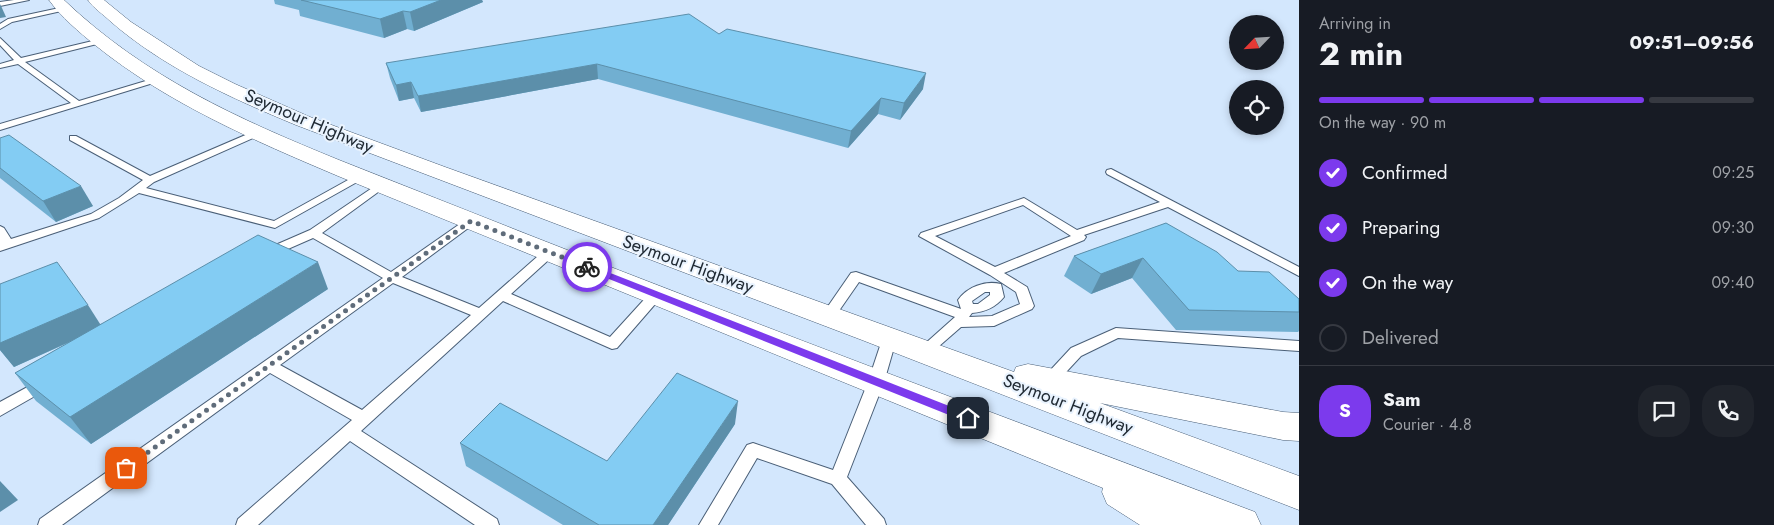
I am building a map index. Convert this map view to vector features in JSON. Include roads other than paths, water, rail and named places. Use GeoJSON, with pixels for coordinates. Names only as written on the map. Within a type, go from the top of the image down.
{"type":"FeatureCollection","features":[{"type":"Feature","properties":{"kind":"main road","name":"Seymour Highway"},"geometry":{"type":"LineString","coordinates":[[95,0],[140,37],[186,65],[234,90],[319,127],[455,179],[890,337],[1299,492]]}},
{"type":"Feature","properties":{"kind":"main road","name":"Seymour Highway"},"geometry":{"type":"LineString","coordinates":[[60,4],[92,35],[159,80],[196,102],[256,133],[423,202],[1241,525]]}},
{"type":"Feature","properties":{"kind":"main road"},"geometry":{"type":"LineString","coordinates":[[92,35],[119,21]]}},
{"type":"Feature","properties":{"kind":"main road"},"geometry":{"type":"LineString","coordinates":[[196,102],[234,90]]}},
{"type":"Feature","properties":{"kind":"main road"},"geometry":{"type":"LineString","coordinates":[[423,202],[455,179]]}},
{"type":"Feature","properties":{"kind":"main road"},"geometry":{"type":"LineString","coordinates":[[940,356],[1050,380],[1283,426],[1299,427]]}},
{"type":"Feature","properties":{"kind":"main road"},"geometry":{"type":"LineString","coordinates":[[1060,454],[1175,525]]}},
{"type":"Feature","properties":{"kind":"lane"},"geometry":{"type":"LineString","coordinates":[[1,4],[26,0]]}},
{"type":"Feature","properties":{"kind":"lane"},"geometry":{"type":"LineString","coordinates":[[0,26],[10,20],[60,4]]}},
{"type":"Feature","properties":{"kind":"lane"},"geometry":{"type":"LineString","coordinates":[[0,66],[92,35]]}},
{"type":"Feature","properties":{"kind":"lane"},"geometry":{"type":"LineString","coordinates":[[0,40],[19,61],[78,104]]}},
{"type":"Feature","properties":{"kind":"lane"},"geometry":{"type":"LineString","coordinates":[[0,127],[159,80]]}},
{"type":"Feature","properties":{"kind":"lane"},"geometry":{"type":"LineString","coordinates":[[0,230],[4,245],[95,216],[150,180],[256,133]]}},
{"type":"Feature","properties":{"kind":"lane"},"geometry":{"type":"LineString","coordinates":[[73,138],[150,180]]}},
{"type":"Feature","properties":{"kind":"lane"},"geometry":{"type":"LineString","coordinates":[[1110,172],[1299,272]]}},
{"type":"Feature","properties":{"kind":"lane"},"geometry":{"type":"LineString","coordinates":[[137,189],[275,225],[371,181]]}},
{"type":"Feature","properties":{"kind":"lane"},"geometry":{"type":"LineString","coordinates":[[260,258],[314,233],[371,181]]}},
{"type":"Feature","properties":{"kind":"lane"},"geometry":{"type":"LineString","coordinates":[[829,315],[856,276],[963,315],[994,320],[1027,306],[1022,290],[1002,284],[994,272],[925,236],[1024,201],[1080,237],[994,272]]}},
{"type":"Feature","properties":{"kind":"lane"},"geometry":{"type":"LineString","coordinates":[[1075,234],[1168,203]]}},
{"type":"Feature","properties":{"kind":"lane"},"geometry":{"type":"LineString","coordinates":[[46,525],[471,221]]}},
{"type":"Feature","properties":{"kind":"lane"},"geometry":{"type":"LineString","coordinates":[[314,233],[393,278],[480,314]]}},
{"type":"Feature","properties":{"kind":"lane"},"geometry":{"type":"LineString","coordinates":[[245,525],[550,252]]}},
{"type":"Feature","properties":{"kind":"lane"},"geometry":{"type":"LineString","coordinates":[[940,356],[963,315],[980,308],[997,297],[1002,284]]}},
{"type":"Feature","properties":{"kind":"lane"},"geometry":{"type":"LineString","coordinates":[[501,295],[612,344],[656,294]]}},
{"type":"Feature","properties":{"kind":"lane"},"geometry":{"type":"LineString","coordinates":[[1050,380],[1076,352],[1116,333],[1299,346]]}},
{"type":"Feature","properties":{"kind":"lane"},"geometry":{"type":"LineString","coordinates":[[838,479],[876,382],[890,337]]}},
{"type":"Feature","properties":{"kind":"lane"},"geometry":{"type":"LineString","coordinates":[[269,366],[364,419]]}},
{"type":"Feature","properties":{"kind":"lane"},"geometry":{"type":"LineString","coordinates":[[0,410],[58,375]]}},
{"type":"Feature","properties":{"kind":"lane"},"geometry":{"type":"LineString","coordinates":[[349,432],[490,525]]}},
{"type":"Feature","properties":{"kind":"lane"},"geometry":{"type":"LineString","coordinates":[[708,525],[753,450],[838,479],[877,525]]}}]}
